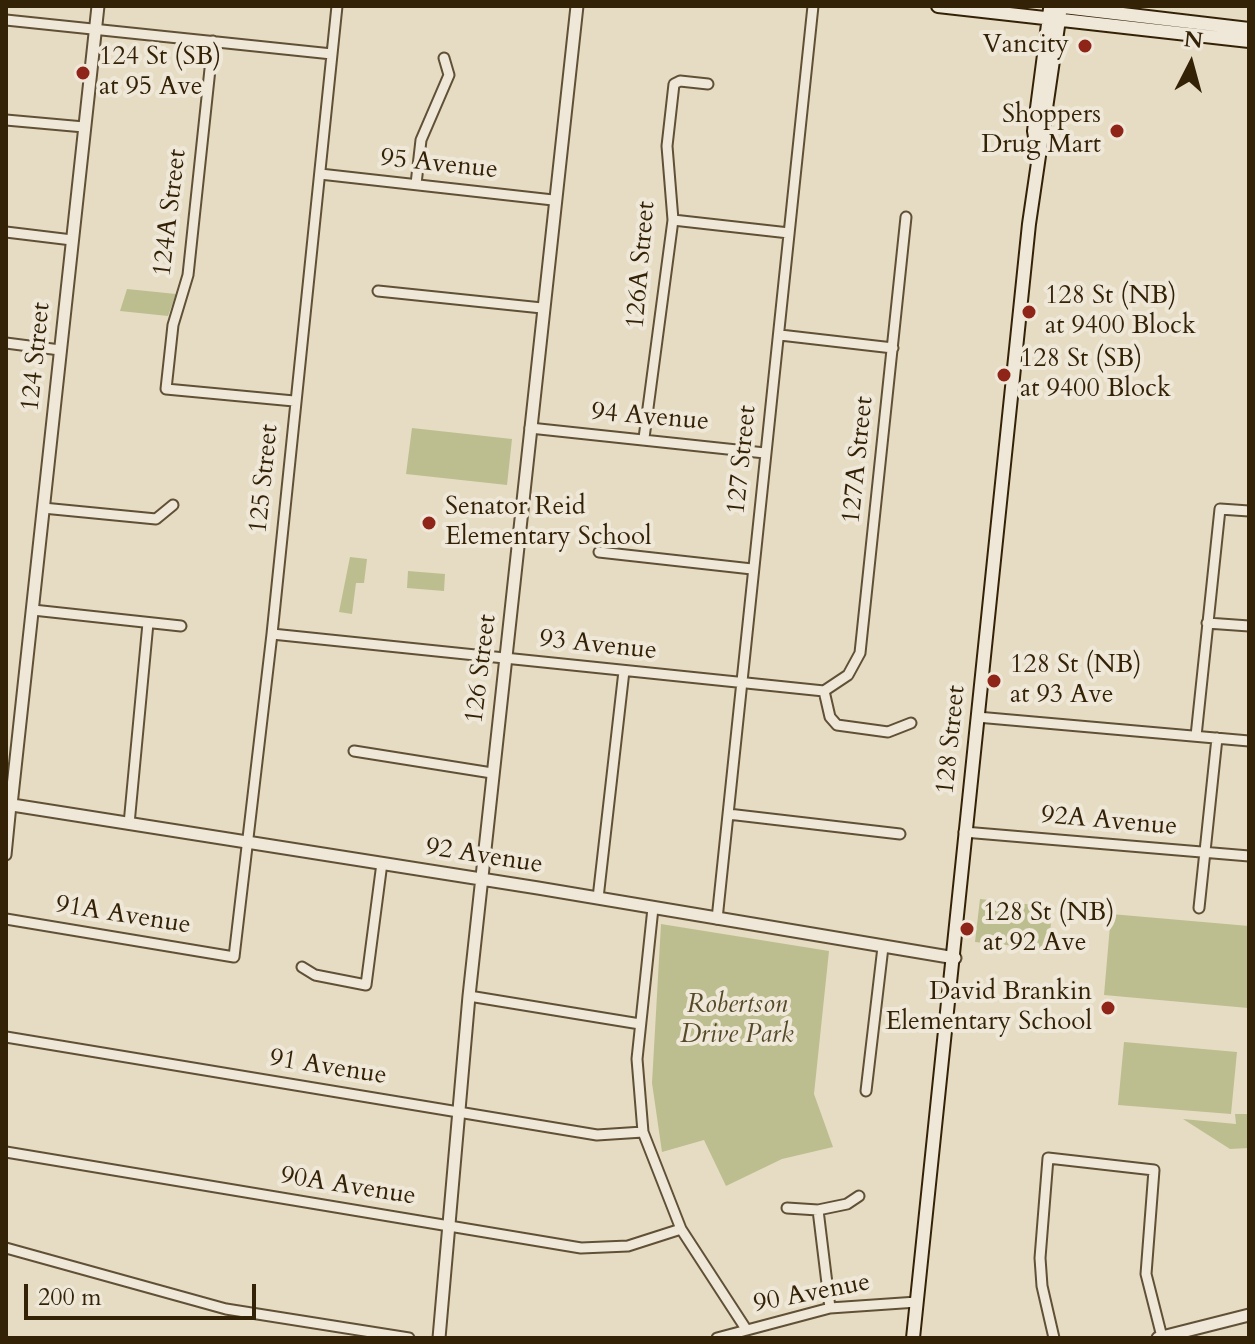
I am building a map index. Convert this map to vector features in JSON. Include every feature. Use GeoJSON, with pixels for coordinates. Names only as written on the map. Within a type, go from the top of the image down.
{"type":"FeatureCollection","features":[{"type":"Feature","properties":{"kind":"main road"},"geometry":{"type":"LineString","coordinates":[[938,6],[1056,10],[1225,26],[1248,37]]}},
{"type":"Feature","properties":{"kind":"main road"},"geometry":{"type":"LineString","coordinates":[[1056,10],[1200,35],[1248,37]]}},
{"type":"Feature","properties":{"kind":"main road","name":"128 Street"},"geometry":{"type":"LineString","coordinates":[[913,1338],[1037,148],[1034,131],[1056,10]]}},
{"type":"Feature","properties":{"kind":"main road"},"geometry":{"type":"LineString","coordinates":[[1200,35],[1225,26]]}},
{"type":"Feature","properties":{"kind":"street","name":"124 Street"},"geometry":{"type":"LineString","coordinates":[[6,855],[8,804],[33,610],[98,6]]}},
{"type":"Feature","properties":{"kind":"street","name":"125 Street"},"geometry":{"type":"LineString","coordinates":[[234,957],[272,634],[337,6]]}},
{"type":"Feature","properties":{"kind":"street","name":"126 Street"},"geometry":{"type":"LineString","coordinates":[[439,1338],[492,773],[507,658],[553,200],[577,6]]}},
{"type":"Feature","properties":{"kind":"street","name":"127 Street"},"geometry":{"type":"LineString","coordinates":[[717,919],[813,6]]}},
{"type":"Feature","properties":{"kind":"street"},"geometry":{"type":"LineString","coordinates":[[6,20],[332,54]]}},
{"type":"Feature","properties":{"kind":"street","name":"124A Street"},"geometry":{"type":"LineString","coordinates":[[213,41],[188,275],[173,325],[166,389],[294,401]]}},
{"type":"Feature","properties":{"kind":"street"},"geometry":{"type":"LineString","coordinates":[[416,184],[421,140],[449,75],[444,58]]}},
{"type":"Feature","properties":{"kind":"street","name":"126A Street"},"geometry":{"type":"LineString","coordinates":[[644,438],[673,220],[667,146],[674,84],[680,81],[708,84]]}},
{"type":"Feature","properties":{"kind":"street"},"geometry":{"type":"LineString","coordinates":[[6,120],[84,127]]}},
{"type":"Feature","properties":{"kind":"street","name":"95 Avenue"},"geometry":{"type":"LineString","coordinates":[[320,174],[553,200]]}},
{"type":"Feature","properties":{"kind":"street","name":"127A Street"},"geometry":{"type":"LineString","coordinates":[[824,691],[848,675],[860,653],[906,217]]}},
{"type":"Feature","properties":{"kind":"street"},"geometry":{"type":"LineString","coordinates":[[673,220],[789,233]]}},
{"type":"Feature","properties":{"kind":"street"},"geometry":{"type":"LineString","coordinates":[[6,232],[72,240]]}},
{"type":"Feature","properties":{"kind":"street"},"geometry":{"type":"LineString","coordinates":[[378,291],[542,308]]}},
{"type":"Feature","properties":{"kind":"street"},"geometry":{"type":"LineString","coordinates":[[780,335],[893,348]]}},
{"type":"Feature","properties":{"kind":"street"},"geometry":{"type":"LineString","coordinates":[[6,343],[60,350]]}},
{"type":"Feature","properties":{"kind":"street","name":"94 Avenue"},"geometry":{"type":"LineString","coordinates":[[530,428],[765,453]]}},
{"type":"Feature","properties":{"kind":"street"},"geometry":{"type":"LineString","coordinates":[[43,508],[156,519],[173,505]]}},
{"type":"Feature","properties":{"kind":"street"},"geometry":{"type":"LineString","coordinates":[[1196,736],[1220,509],[1249,511]]}},
{"type":"Feature","properties":{"kind":"street"},"geometry":{"type":"LineString","coordinates":[[599,552],[752,569]]}},
{"type":"Feature","properties":{"kind":"street"},"geometry":{"type":"LineString","coordinates":[[33,610],[181,626]]}},
{"type":"Feature","properties":{"kind":"street"},"geometry":{"type":"LineString","coordinates":[[129,824],[148,623]]}},
{"type":"Feature","properties":{"kind":"street"},"geometry":{"type":"LineString","coordinates":[[1207,623],[1249,626]]}},
{"type":"Feature","properties":{"kind":"street","name":"93 Avenue"},"geometry":{"type":"LineString","coordinates":[[272,634],[824,691]]}},
{"type":"Feature","properties":{"kind":"street"},"geometry":{"type":"LineString","coordinates":[[598,898],[624,671]]}},
{"type":"Feature","properties":{"kind":"street"},"geometry":{"type":"LineString","coordinates":[[824,691],[830,717],[837,725],[888,732],[911,723]]}},
{"type":"Feature","properties":{"kind":"street"},"geometry":{"type":"LineString","coordinates":[[977,717],[1249,741]]}},
{"type":"Feature","properties":{"kind":"street"},"geometry":{"type":"LineString","coordinates":[[1199,908],[1217,738]]}},
{"type":"Feature","properties":{"kind":"street"},"geometry":{"type":"LineString","coordinates":[[354,751],[492,773]]}},
{"type":"Feature","properties":{"kind":"street","name":"92 Avenue"},"geometry":{"type":"LineString","coordinates":[[8,804],[955,958]]}},
{"type":"Feature","properties":{"kind":"street"},"geometry":{"type":"LineString","coordinates":[[728,814],[900,834]]}},
{"type":"Feature","properties":{"kind":"street","name":"92A Avenue"},"geometry":{"type":"LineString","coordinates":[[964,832],[1249,856]]}},
{"type":"Feature","properties":{"kind":"street"},"geometry":{"type":"LineString","coordinates":[[302,967],[315,975],[366,985],[382,863]]}},
{"type":"Feature","properties":{"kind":"street"},"geometry":{"type":"LineString","coordinates":[[653,908],[637,1078],[643,1132],[681,1229],[746,1329]]}},
{"type":"Feature","properties":{"kind":"street","name":"91A Avenue"},"geometry":{"type":"LineString","coordinates":[[6,919],[234,957]]}},
{"type":"Feature","properties":{"kind":"street"},"geometry":{"type":"LineString","coordinates":[[866,1091],[883,947]]}},
{"type":"Feature","properties":{"kind":"street"},"geometry":{"type":"LineString","coordinates":[[469,996],[640,1024]]}},
{"type":"Feature","properties":{"kind":"street","name":"91 Avenue"},"geometry":{"type":"LineString","coordinates":[[6,1037],[597,1135],[643,1132]]}},
{"type":"Feature","properties":{"kind":"street","name":"90A Avenue"},"geometry":{"type":"LineString","coordinates":[[6,1152],[600,1249],[645,1242],[681,1229]]}},
{"type":"Feature","properties":{"kind":"street"},"geometry":{"type":"LineString","coordinates":[[1054,1338],[1042,1286],[1040,1258],[1048,1158],[1154,1170],[1146,1274],[1160,1338],[1249,1315]]}},
{"type":"Feature","properties":{"kind":"street"},"geometry":{"type":"LineString","coordinates":[[787,1208],[818,1210],[847,1204],[859,1196]]}},
{"type":"Feature","properties":{"kind":"street"},"geometry":{"type":"LineString","coordinates":[[818,1210],[830,1308]]}},
{"type":"Feature","properties":{"kind":"street"},"geometry":{"type":"LineString","coordinates":[[6,1248],[226,1309],[409,1338]]}},
{"type":"Feature","properties":{"kind":"street","name":"90 Avenue"},"geometry":{"type":"LineString","coordinates":[[717,1338],[830,1308],[917,1302]]}},
{"type":"Feature","properties":{"kind":"green space"},"geometry":{"type":"Polygon","coordinates":[[[127,289],[176,294],[168,316],[120,311],[127,289]]]}},
{"type":"Feature","properties":{"kind":"green space"},"geometry":{"type":"Polygon","coordinates":[[[412,428],[512,439],[507,485],[406,474],[412,428]]]}},
{"type":"Feature","properties":{"kind":"green space"},"geometry":{"type":"Polygon","coordinates":[[[350,557],[367,559],[364,583],[356,583],[352,614],[339,612],[350,557]]]}},
{"type":"Feature","properties":{"kind":"green space"},"geometry":{"type":"Polygon","coordinates":[[[408,571],[445,574],[444,591],[407,588],[408,571]]]}},
{"type":"Feature","properties":{"kind":"green space"},"geometry":{"type":"Polygon","coordinates":[[[980,899],[1053,907],[1048,949],[975,942],[980,899]]]}},
{"type":"Feature","properties":{"kind":"green space"},"geometry":{"type":"Polygon","coordinates":[[[1111,914],[1249,926],[1248,1008],[1104,995],[1111,914]]]}},
{"type":"Feature","properties":{"kind":"green space","name":"Robertson Drive Park"},"geometry":{"type":"Polygon","coordinates":[[[661,924],[829,951],[814,1094],[833,1147],[782,1159],[726,1186],[704,1140],[662,1152],[652,1083],[661,924]]]}},
{"type":"Feature","properties":{"kind":"green space"},"geometry":{"type":"Polygon","coordinates":[[[1124,1042],[1237,1052],[1231,1114],[1118,1105],[1124,1042]]]}},
{"type":"Feature","properties":{"kind":"green space"},"geometry":{"type":"Polygon","coordinates":[[[1249,1104],[1249,1148],[1230,1149],[1183,1119],[1236,1124],[1235,1114],[1248,1114],[1249,1104]]]}},
{"type":"Feature","properties":{"kind":"place","name":"Vancity"},"geometry":{"type":"Point","coordinates":[1085,46]}},
{"type":"Feature","properties":{"kind":"place","name":"124 St (SB) at 95 Ave"},"geometry":{"type":"Point","coordinates":[83,73]}},
{"type":"Feature","properties":{"kind":"place","name":"Shoppers Drug Mart"},"geometry":{"type":"Point","coordinates":[1117,131]}},
{"type":"Feature","properties":{"kind":"place","name":"128 St (NB) at 9400 Block"},"geometry":{"type":"Point","coordinates":[1029,312]}},
{"type":"Feature","properties":{"kind":"place","name":"128 St (SB) at 9400 Block"},"geometry":{"type":"Point","coordinates":[1004,375]}},
{"type":"Feature","properties":{"kind":"place","name":"Senator Reid Elementary School"},"geometry":{"type":"Point","coordinates":[429,523]}},
{"type":"Feature","properties":{"kind":"place","name":"128 St (NB) at 93 Ave"},"geometry":{"type":"Point","coordinates":[994,681]}},
{"type":"Feature","properties":{"kind":"place","name":"128 St (NB) at 92 Ave"},"geometry":{"type":"Point","coordinates":[967,929]}},
{"type":"Feature","properties":{"kind":"place","name":"David Brankin Elementary School"},"geometry":{"type":"Point","coordinates":[1108,1008]}}]}
